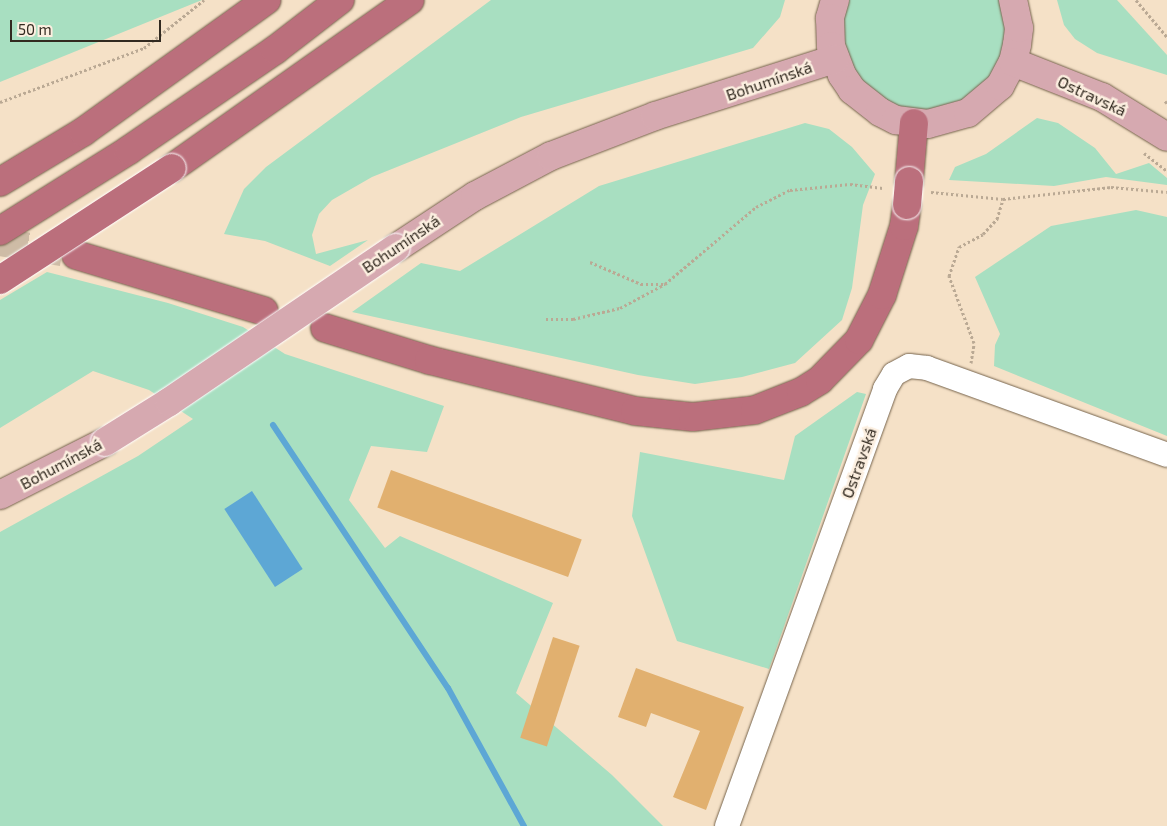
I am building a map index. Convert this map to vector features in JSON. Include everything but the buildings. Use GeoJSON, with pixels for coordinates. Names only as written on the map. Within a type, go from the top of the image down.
{"type":"FeatureCollection","features":[{"type":"Feature","properties":{"kind":"highway"},"geometry":{"type":"LineString","coordinates":[[0,182],[83,132],[268,0]]}},
{"type":"Feature","properties":{"kind":"highway"},"geometry":{"type":"LineString","coordinates":[[0,230],[129,150],[275,50],[340,0]]}},
{"type":"Feature","properties":{"kind":"highway"},"geometry":{"type":"LineString","coordinates":[[0,280],[172,168],[410,0]]}},
{"type":"Feature","properties":{"kind":"highway"},"geometry":{"type":"LineString","coordinates":[[325,328],[429,360],[635,411],[693,416],[755,410],[801,392],[820,380],[859,340],[882,295],[904,226],[914,123]]}},
{"type":"Feature","properties":{"kind":"highway"},"geometry":{"type":"LineString","coordinates":[[76,255],[264,311]]}},
{"type":"Feature","properties":{"kind":"main road"},"geometry":{"type":"LineString","coordinates":[[835,0],[830,32],[835,59],[847,83],[865,103],[896,120],[914,123],[942,122],[980,106],[1000,86],[1013,62],[1018,28],[1013,0]]}},
{"type":"Feature","properties":{"kind":"main road","name":"Bohumínská"},"geometry":{"type":"LineString","coordinates":[[0,495],[105,442],[169,402],[467,201],[551,156],[656,116],[835,59]]}},
{"type":"Feature","properties":{"kind":"main road","name":"Ostravská"},"geometry":{"type":"LineString","coordinates":[[1013,62],[1102,96],[1167,137]]}},
{"type":"Feature","properties":{"kind":"street","name":"Ostravská"},"geometry":{"type":"LineString","coordinates":[[727,826],[890,379],[904,368],[914,366],[969,381],[1167,455]]}},
{"type":"Feature","properties":{"kind":"path"},"geometry":{"type":"LineString","coordinates":[[195,8],[199,0]]}},
{"type":"Feature","properties":{"kind":"path"},"geometry":{"type":"LineString","coordinates":[[0,102],[144,48],[204,0]]}},
{"type":"Feature","properties":{"kind":"path"},"geometry":{"type":"LineString","coordinates":[[1136,0],[1167,37]]}},
{"type":"Feature","properties":{"kind":"path"},"geometry":{"type":"LineString","coordinates":[[546,320],[573,319],[620,308],[665,284],[756,207],[790,190],[850,184],[872,186]]}},
{"type":"Feature","properties":{"kind":"path"},"geometry":{"type":"LineString","coordinates":[[942,193],[1003,199],[1111,187],[1167,192]]}},
{"type":"Feature","properties":{"kind":"path"},"geometry":{"type":"LineString","coordinates":[[969,381],[974,343],[949,276],[959,247],[988,229],[997,219],[1003,199]]}},
{"type":"Feature","properties":{"kind":"path"},"geometry":{"type":"LineString","coordinates":[[590,262],[641,284],[665,284]]}},
{"type":"Feature","properties":{"kind":"green space"},"geometry":{"type":"Polygon","coordinates":[[[0,0],[202,0],[0,82],[0,0]]]}},
{"type":"Feature","properties":{"kind":"green space"},"geometry":{"type":"Polygon","coordinates":[[[491,0],[785,0],[780,17],[753,48],[521,117],[372,177],[332,200],[319,214],[312,235],[316,254],[368,240],[330,266],[265,241],[224,234],[244,189],[266,167],[491,0]]]}},
{"type":"Feature","properties":{"kind":"green space"},"geometry":{"type":"Polygon","coordinates":[[[847,0],[999,0],[1005,23],[1004,51],[993,76],[974,97],[922,114],[895,110],[871,96],[843,52],[841,25],[847,0]]]}},
{"type":"Feature","properties":{"kind":"green space"},"geometry":{"type":"Polygon","coordinates":[[[1057,0],[1117,0],[1167,55],[1167,75],[1097,53],[1075,39],[1064,25],[1057,0]]]}},
{"type":"Feature","properties":{"kind":"green space"},"geometry":{"type":"Polygon","coordinates":[[[1037,118],[1058,123],[1095,148],[1116,174],[1149,163],[1167,178],[1167,185],[1106,177],[1054,186],[949,180],[955,167],[986,154],[1037,118]]]}},
{"type":"Feature","properties":{"kind":"green space"},"geometry":{"type":"Polygon","coordinates":[[[805,123],[829,129],[852,147],[875,174],[863,205],[852,288],[842,320],[795,363],[742,377],[695,384],[638,375],[352,312],[421,263],[460,271],[599,186],[805,123]]]}},
{"type":"Feature","properties":{"kind":"green space"},"geometry":{"type":"Polygon","coordinates":[[[1136,210],[1167,217],[1167,436],[994,366],[995,345],[1000,334],[975,277],[1051,226],[1136,210]]]}},
{"type":"Feature","properties":{"kind":"green space"},"geometry":{"type":"Polygon","coordinates":[[[47,272],[168,303],[243,327],[285,354],[444,406],[427,452],[371,446],[349,500],[385,548],[400,536],[553,603],[516,693],[612,775],[663,826],[0,826],[0,532],[138,456],[193,419],[149,390],[93,371],[0,428],[0,300],[47,272]]]}},
{"type":"Feature","properties":{"kind":"green space"},"geometry":{"type":"Polygon","coordinates":[[[857,392],[866,394],[769,669],[677,641],[632,516],[640,452],[784,480],[795,436],[857,392]]]}},
{"type":"Feature","properties":{"kind":"water"},"geometry":{"type":"Polygon","coordinates":[[[252,491],[303,569],[275,587],[224,509],[252,491]]]}},
{"type":"Feature","properties":{"kind":"waterway"},"geometry":{"type":"LineString","coordinates":[[273,425],[448,688],[524,826]]}},
{"type":"Feature","properties":{"kind":"tunnel"},"geometry":{"type":"LineString","coordinates":[[0,242],[62,252]]}}]}
